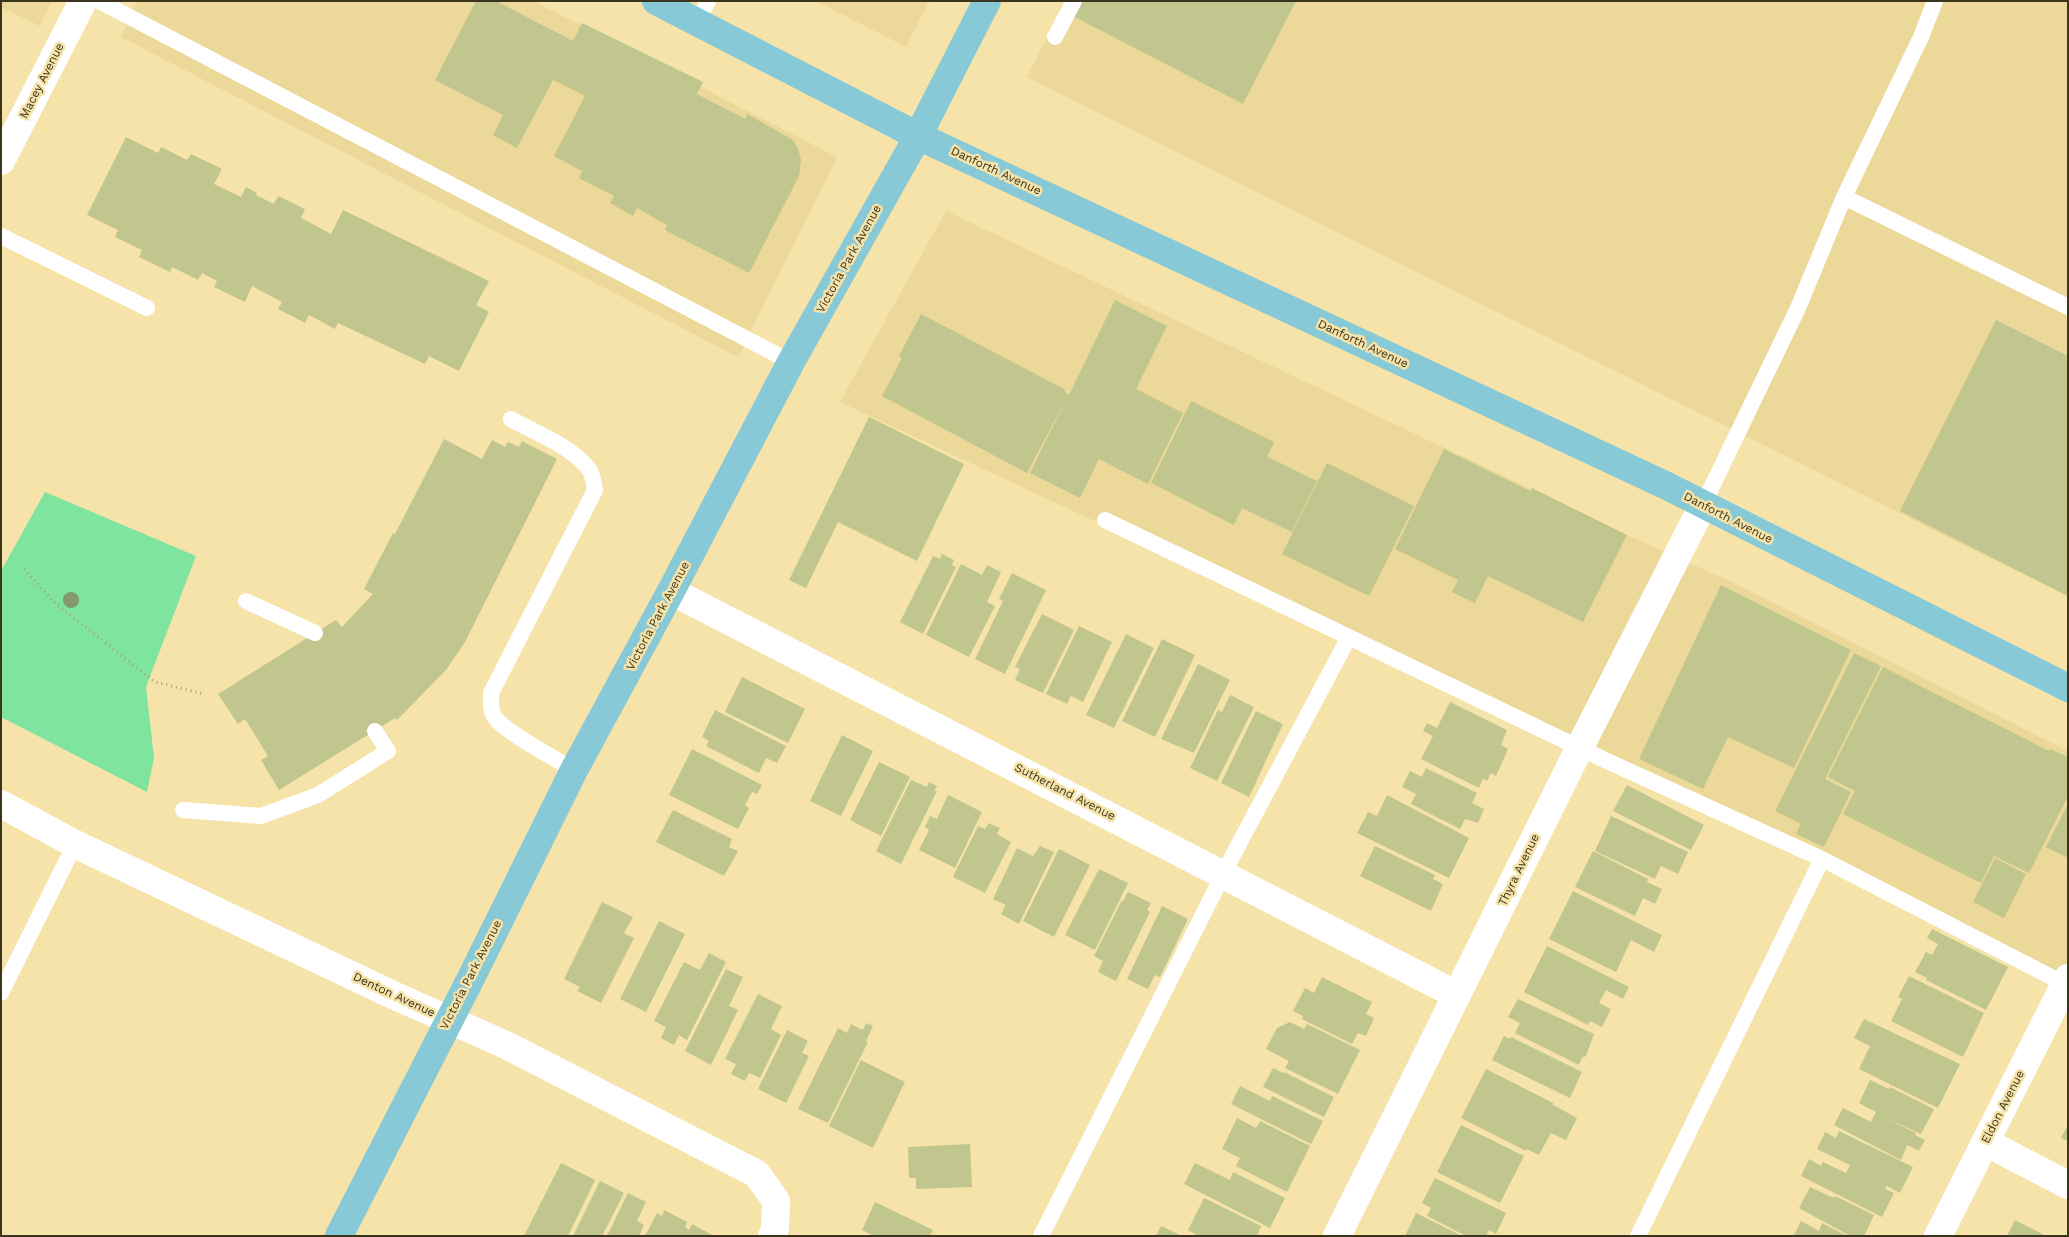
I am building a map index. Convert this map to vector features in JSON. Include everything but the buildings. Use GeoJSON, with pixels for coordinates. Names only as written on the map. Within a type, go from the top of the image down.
{"type":"FeatureCollection","features":[{"type":"Feature","properties":{"kind":"main road","name":"Danforth Avenue"},"geometry":{"type":"LineString","coordinates":[[656,1],[703,12],[918,136],[1647,477],[2068,688]]}},
{"type":"Feature","properties":{"kind":"main road","name":"Victoria Park Avenue"},"geometry":{"type":"LineString","coordinates":[[339,1236],[574,770],[671,592],[791,362],[918,136],[987,1]]}},
{"type":"Feature","properties":{"kind":"street","name":"Macey Avenue"},"geometry":{"type":"LineString","coordinates":[[1,161],[83,1]]}},
{"type":"Feature","properties":{"kind":"street","name":"Thyra Avenue"},"geometry":{"type":"LineString","coordinates":[[1337,1236],[1580,747],[1703,505]]}},
{"type":"Feature","properties":{"kind":"street","name":"Sutherland Avenue"},"geometry":{"type":"LineString","coordinates":[[671,592],[1223,873],[1457,995]]}},
{"type":"Feature","properties":{"kind":"street","name":"Denton Avenue"},"geometry":{"type":"LineString","coordinates":[[1,804],[75,844],[506,1046],[757,1174],[776,1201],[776,1229],[772,1236]]}},
{"type":"Feature","properties":{"kind":"street","name":"Eldon Avenue"},"geometry":{"type":"LineString","coordinates":[[1938,1236],[2066,981]]}},
{"type":"Feature","properties":{"kind":"street"},"geometry":{"type":"LineString","coordinates":[[1985,1142],[2068,1185]]}},
{"type":"Feature","properties":{"kind":"lane"},"geometry":{"type":"LineString","coordinates":[[99,1],[791,362]]}},
{"type":"Feature","properties":{"kind":"lane"},"geometry":{"type":"LineString","coordinates":[[1055,37],[1074,1]]}},
{"type":"Feature","properties":{"kind":"lane"},"geometry":{"type":"LineString","coordinates":[[1703,505],[1798,308],[1844,197],[1920,37],[1935,1]]}},
{"type":"Feature","properties":{"kind":"lane"},"geometry":{"type":"LineString","coordinates":[[1844,197],[2068,307]]}},
{"type":"Feature","properties":{"kind":"lane"},"geometry":{"type":"LineString","coordinates":[[1,236],[147,308]]}},
{"type":"Feature","properties":{"kind":"lane"},"geometry":{"type":"LineString","coordinates":[[511,419],[573,454],[589,469],[594,480],[595,490],[491,693],[493,715],[500,722],[529,743],[574,770]]}},
{"type":"Feature","properties":{"kind":"lane"},"geometry":{"type":"LineString","coordinates":[[1105,520],[1580,747],[1822,859],[2066,981]]}},
{"type":"Feature","properties":{"kind":"lane"},"geometry":{"type":"LineString","coordinates":[[246,601],[315,633]]}},
{"type":"Feature","properties":{"kind":"lane"},"geometry":{"type":"LineString","coordinates":[[1042,1236],[1223,873],[1349,637]]}},
{"type":"Feature","properties":{"kind":"lane"},"geometry":{"type":"LineString","coordinates":[[183,810],[261,816],[318,795],[388,751],[375,731]]}},
{"type":"Feature","properties":{"kind":"lane"},"geometry":{"type":"LineString","coordinates":[[1,993],[75,844]]}},
{"type":"Feature","properties":{"kind":"lane"},"geometry":{"type":"LineString","coordinates":[[1638,1236],[1822,859]]}},
{"type":"Feature","properties":{"kind":"path"},"geometry":{"type":"LineString","coordinates":[[24,569],[55,603],[155,682],[204,694]]}},
{"type":"Feature","properties":{"kind":"shaded area"},"geometry":{"type":"Polygon","coordinates":[[[1,1],[52,1],[40,26],[1,7],[1,1]]]}},
{"type":"Feature","properties":{"kind":"shaded area"},"geometry":{"type":"Polygon","coordinates":[[[137,1],[533,1],[837,157],[738,357],[121,37],[137,1]]]}},
{"type":"Feature","properties":{"kind":"shaded area"},"geometry":{"type":"Polygon","coordinates":[[[816,1],[929,1],[906,47],[816,1]]]}},
{"type":"Feature","properties":{"kind":"shaded area"},"geometry":{"type":"Polygon","coordinates":[[[1066,1],[2068,1],[2068,597],[1027,77],[1066,1]]]}},
{"type":"Feature","properties":{"kind":"shaded area"},"geometry":{"type":"Polygon","coordinates":[[[946,211],[1634,538],[1738,585],[2068,751],[2068,973],[2024,964],[1533,726],[840,402],[946,211]]]}},
{"type":"Feature","properties":{"kind":"green space"},"geometry":{"type":"Polygon","coordinates":[[[45,492],[196,556],[146,687],[154,758],[147,792],[1,717],[1,571],[45,492]]]}}]}
